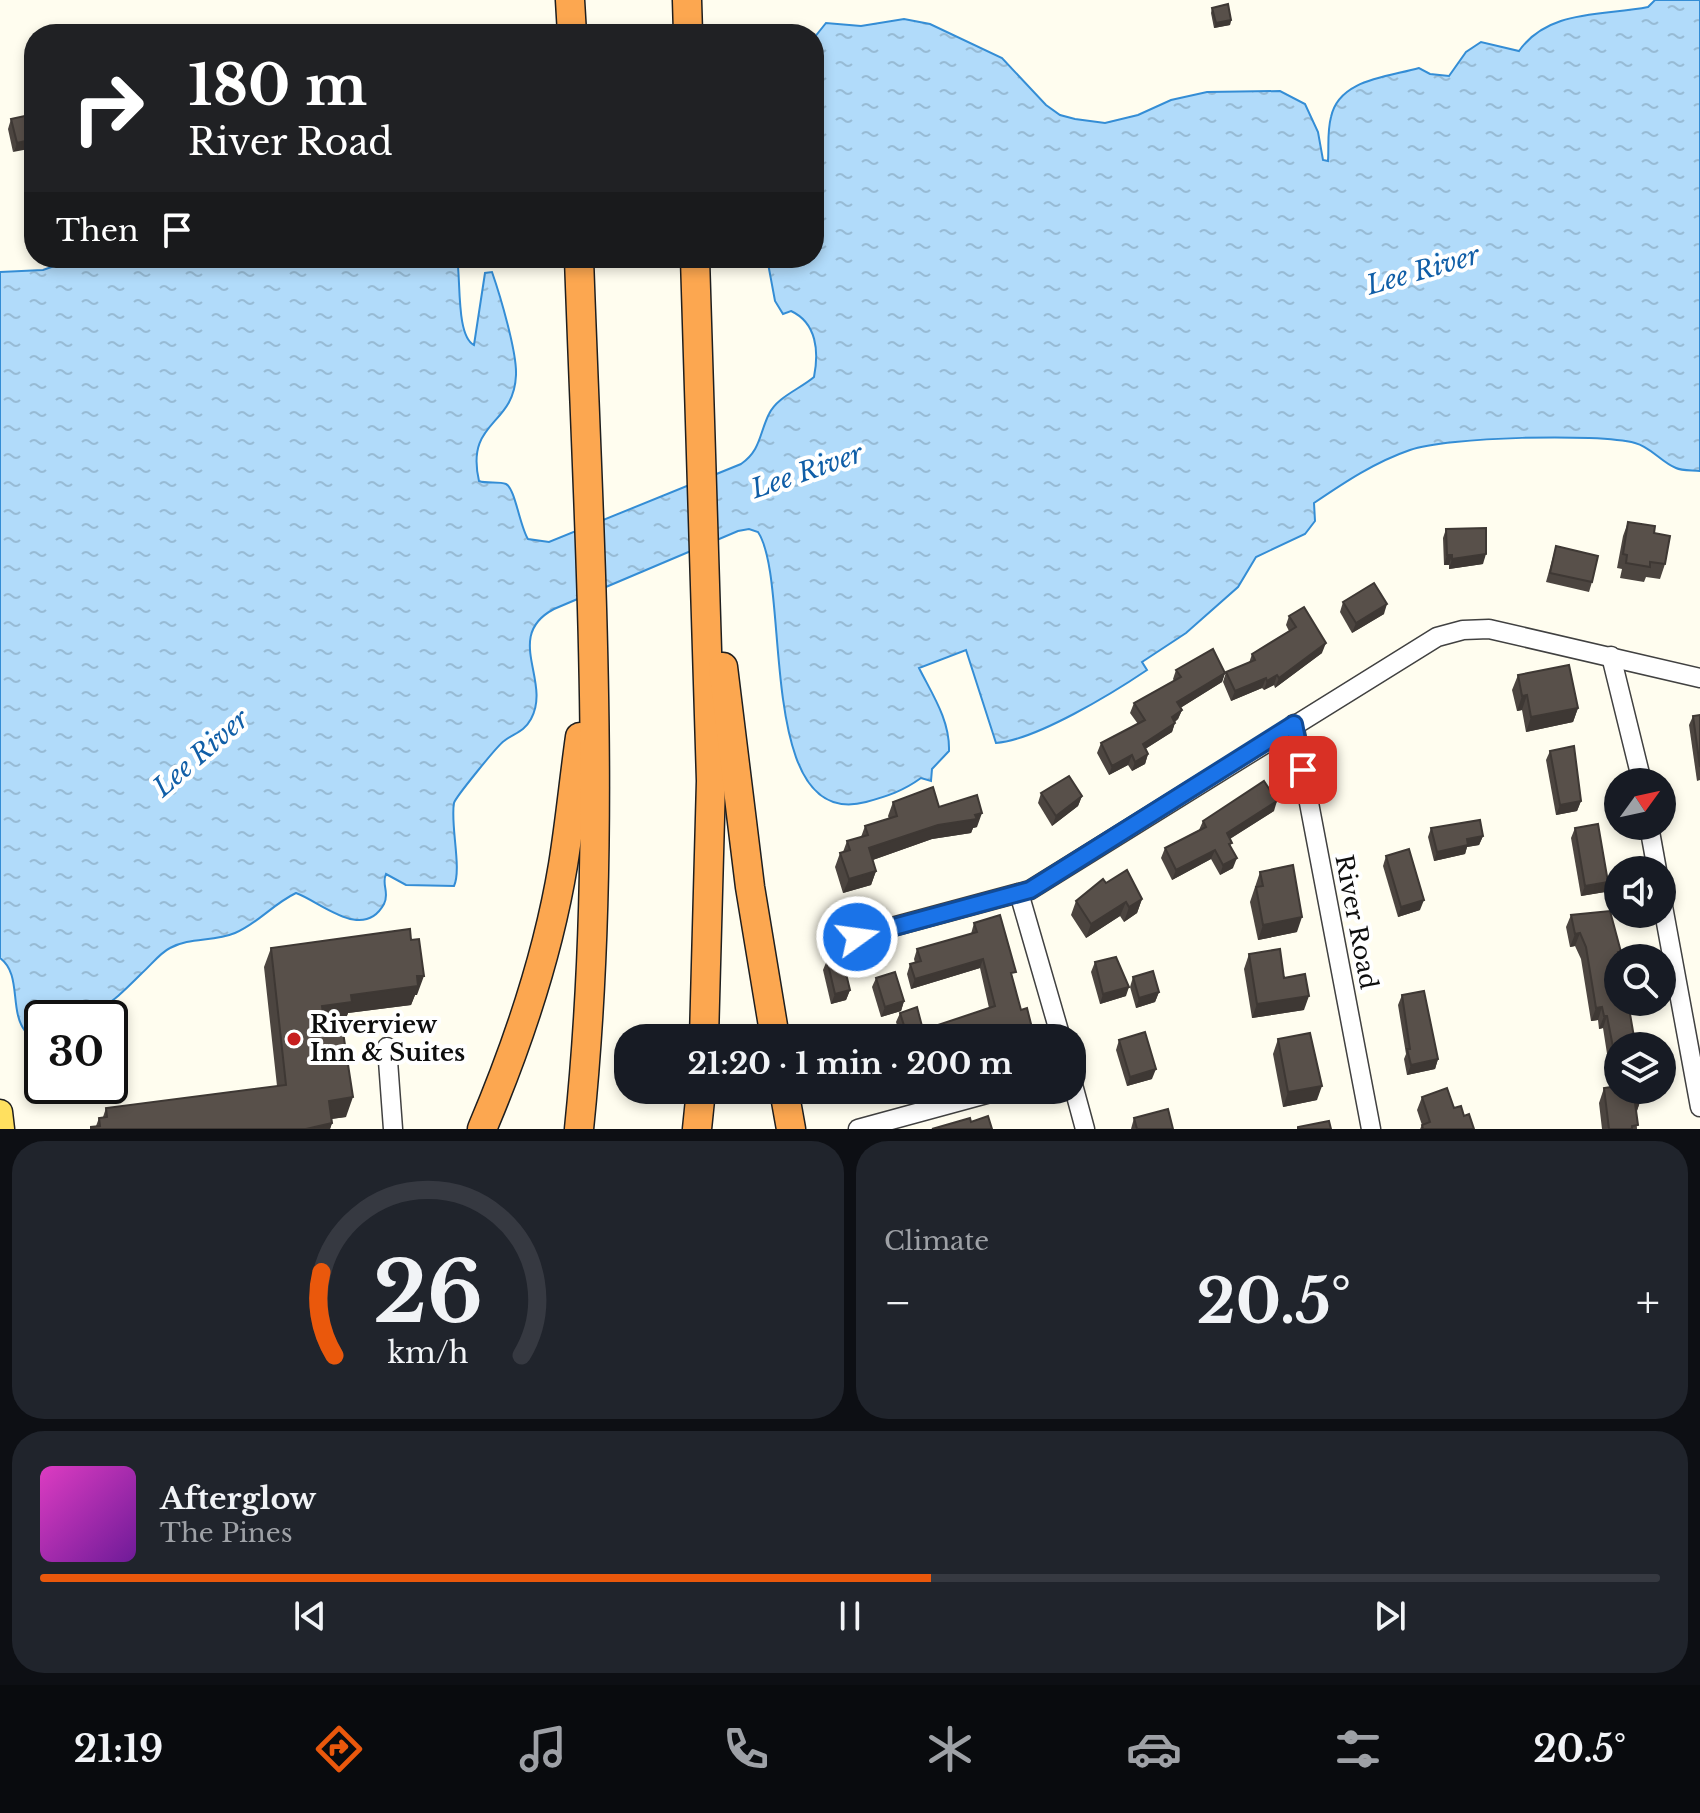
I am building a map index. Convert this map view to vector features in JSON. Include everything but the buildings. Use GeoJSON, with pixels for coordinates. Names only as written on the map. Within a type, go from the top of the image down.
{"type":"FeatureCollection","features":[{"type":"Feature","properties":{"kind":"highway"},"geometry":{"type":"LineString","coordinates":[[570,0],[571,24]]}},
{"type":"Feature","properties":{"kind":"highway"},"geometry":{"type":"LineString","coordinates":[[687,0],[688,24]]}},
{"type":"Feature","properties":{"kind":"highway"},"geometry":{"type":"LineString","coordinates":[[579,268],[592,645],[594,896],[579,1129]]}},
{"type":"Feature","properties":{"kind":"highway"},"geometry":{"type":"LineString","coordinates":[[695,268],[706,571],[711,848],[705,1024]]}},
{"type":"Feature","properties":{"kind":"highway"},"geometry":{"type":"LineString","coordinates":[[706,571],[727,687],[750,887],[773,1024]]}},
{"type":"Feature","properties":{"kind":"highway"},"geometry":{"type":"LineString","coordinates":[[482,1129],[526,1017],[563,867],[592,645]]}},
{"type":"Feature","properties":{"kind":"highway"},"geometry":{"type":"LineString","coordinates":[[697,1129],[700,1104]]}},
{"type":"Feature","properties":{"kind":"highway"},"geometry":{"type":"LineString","coordinates":[[787,1104],[791,1129]]}},
{"type":"Feature","properties":{"kind":"main road"},"geometry":{"type":"LineString","coordinates":[[0,1112],[2,1129]]}},
{"type":"Feature","properties":{"kind":"street"},"geometry":{"type":"LineString","coordinates":[[829,944],[1019,893],[1057,874],[1421,645],[1463,630],[1489,629],[1700,678]]}},
{"type":"Feature","properties":{"kind":"street"},"geometry":{"type":"LineString","coordinates":[[1611,656],[1639,768]]}},
{"type":"Feature","properties":{"kind":"street","name":"River Road"},"geometry":{"type":"LineString","coordinates":[[1294,724],[1371,1129]]}},
{"type":"Feature","properties":{"kind":"street"},"geometry":{"type":"LineString","coordinates":[[1019,893],[1057,1024]]}},
{"type":"Feature","properties":{"kind":"street"},"geometry":{"type":"LineString","coordinates":[[1667,928],[1700,1107]]}},
{"type":"Feature","properties":{"kind":"street"},"geometry":{"type":"LineString","coordinates":[[387,1047],[393,1129]]}},
{"type":"Feature","properties":{"kind":"street"},"geometry":{"type":"LineString","coordinates":[[858,1129],[950,1104]]}},
{"type":"Feature","properties":{"kind":"street"},"geometry":{"type":"LineString","coordinates":[[1078,1104],[1085,1129]]}},
{"type":"Feature","properties":{"kind":"water","name":"Lee River"},"geometry":{"type":"Polygon","coordinates":[[[1655,0],[1700,0],[1700,471],[1676,468],[1635,443],[1589,438],[1455,442],[1397,455],[1360,473],[1314,503],[1315,521],[1305,534],[1256,557],[1238,587],[1186,633],[1142,662],[1147,670],[1095,702],[1032,734],[996,743],[966,650],[919,668],[947,729],[949,751],[932,769],[931,781],[921,778],[895,793],[866,802],[831,801],[807,780],[792,743],[783,697],[768,559],[758,532],[749,529],[738,531],[554,609],[539,620],[532,632],[530,646],[536,690],[531,719],[522,730],[500,745],[454,803],[457,869],[454,886],[406,885],[386,874],[384,904],[375,915],[365,920],[342,916],[296,893],[235,933],[186,942],[166,950],[112,1000],[24,1000],[24,1029],[17,1013],[11,973],[0,958],[0,272],[49,268],[458,268],[464,331],[474,345],[485,273],[492,272],[511,338],[516,375],[507,405],[484,434],[479,446],[476,461],[479,481],[506,484],[528,539],[549,542],[741,464],[756,447],[773,408],[814,377],[816,348],[811,331],[800,316],[791,311],[783,314],[775,301],[769,268],[824,268],[826,23],[861,26],[904,19],[930,24],[1002,58],[1046,105],[1060,115],[1075,119],[1105,123],[1138,115],[1171,100],[1207,92],[1280,91],[1305,104],[1318,132],[1323,160],[1328,161],[1331,117],[1336,104],[1354,87],[1419,68],[1430,74],[1449,76],[1466,52],[1481,42],[1519,51],[1531,37],[1545,28],[1561,21],[1648,7],[1655,0]]]}},
{"type":"Feature","properties":{"kind":"place","name":"Riverview Inn & Suites"},"geometry":{"type":"Point","coordinates":[294,1039]}},
{"type":"Feature","properties":{"kind":"route"},"geometry":{"type":"LineString","coordinates":[[857,937],[1030,890],[1294,724],[1303,770]]}}]}
